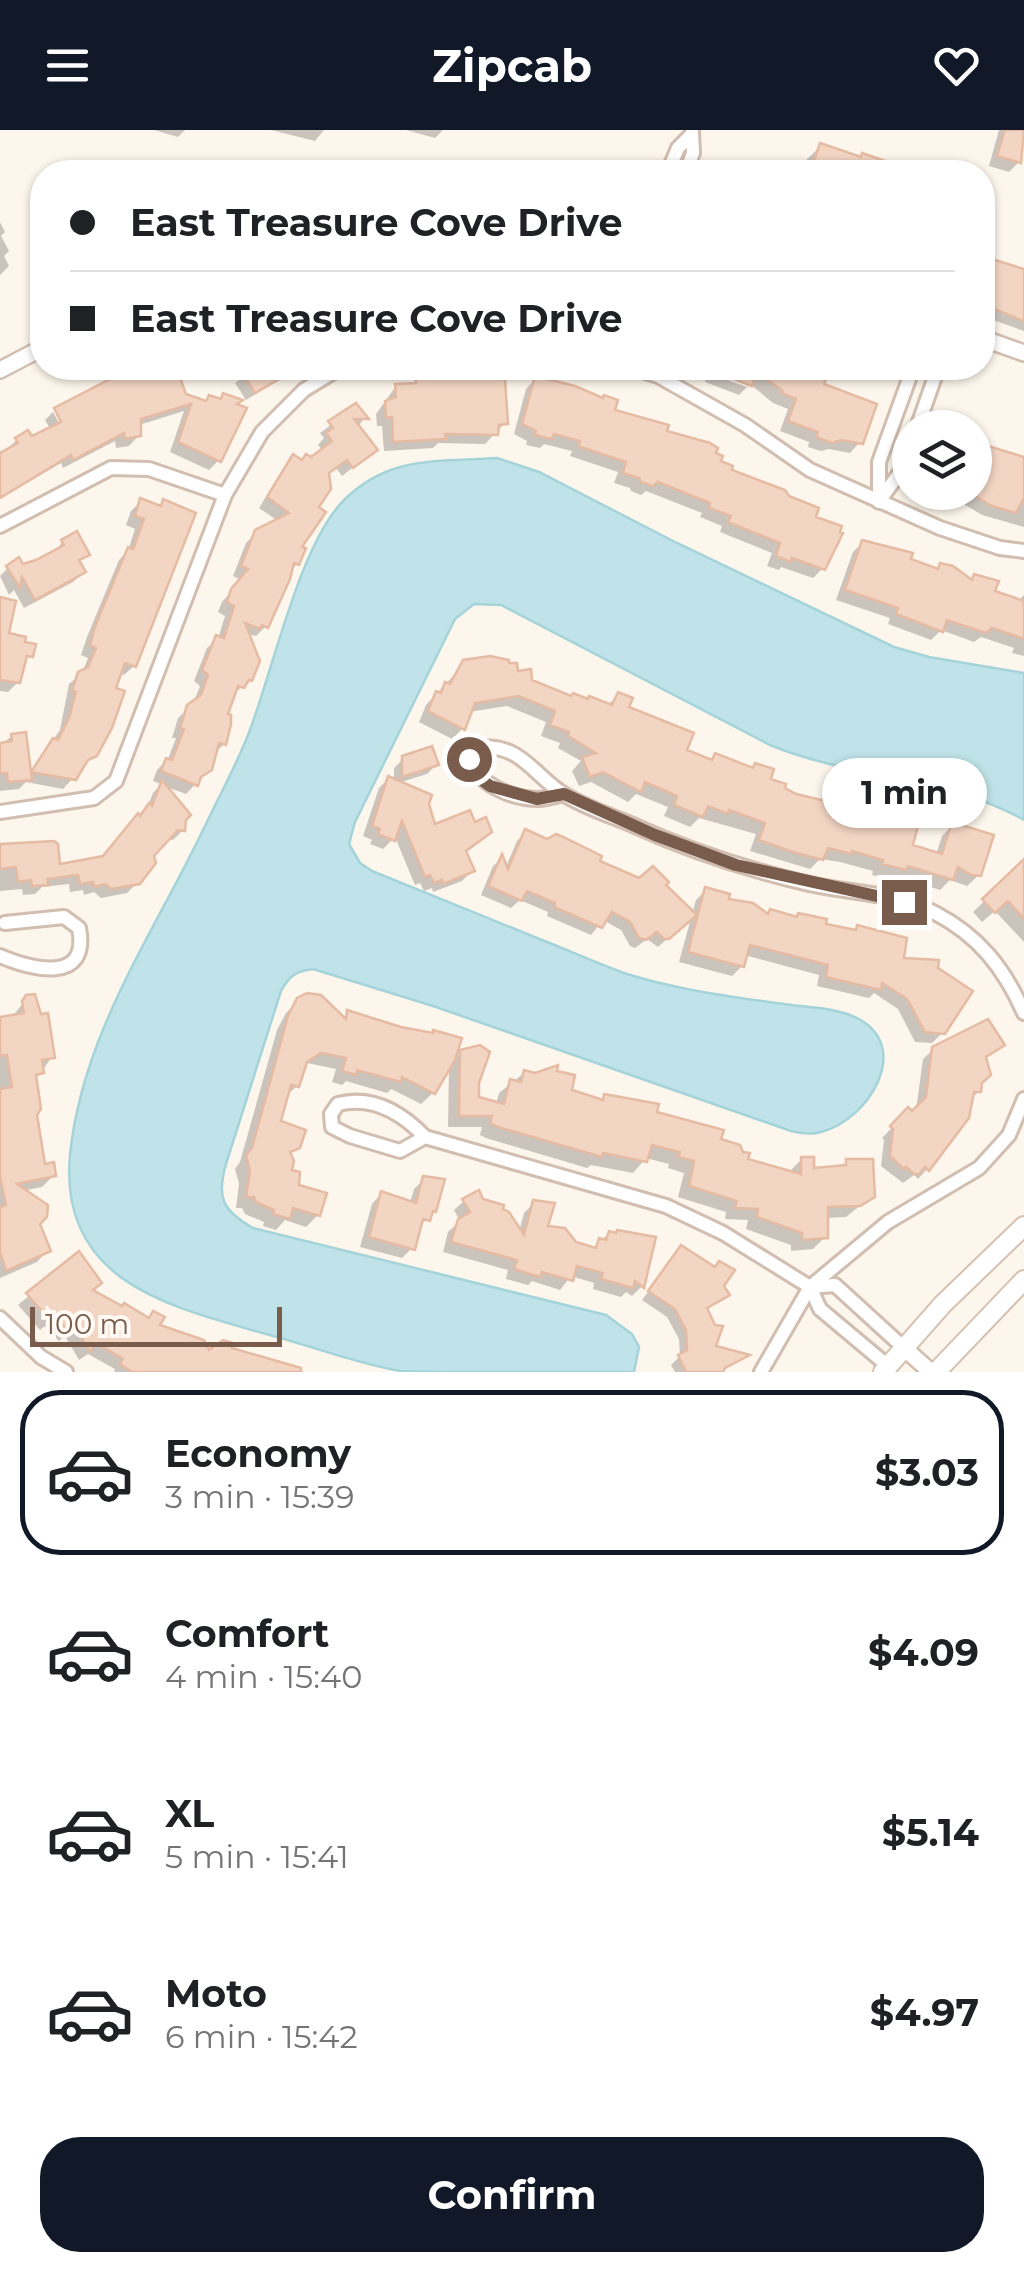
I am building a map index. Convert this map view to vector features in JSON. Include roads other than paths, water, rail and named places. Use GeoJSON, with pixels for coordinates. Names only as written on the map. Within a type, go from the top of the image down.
{"type":"FeatureCollection","features":[{"type":"Feature","properties":{"kind":"main road"},"geometry":{"type":"LineString","coordinates":[[888,1370],[975,1272],[1024,1226]]}},
{"type":"Feature","properties":{"kind":"main road"},"geometry":{"type":"LineString","coordinates":[[933,1372],[1024,1280]]}},
{"type":"Feature","properties":{"kind":"street"},"geometry":{"type":"LineString","coordinates":[[673,160],[692,133]]}},
{"type":"Feature","properties":{"kind":"street"},"geometry":{"type":"LineString","coordinates":[[691,160],[692,133]]}},
{"type":"Feature","properties":{"kind":"street"},"geometry":{"type":"LineString","coordinates":[[995,342],[1024,352]]}},
{"type":"Feature","properties":{"kind":"street"},"geometry":{"type":"LineString","coordinates":[[0,370],[30,354]]}},
{"type":"Feature","properties":{"kind":"street"},"geometry":{"type":"LineString","coordinates":[[0,812],[94,798],[116,781],[226,495],[262,432],[304,390],[320,380]]}},
{"type":"Feature","properties":{"kind":"street"},"geometry":{"type":"LineString","coordinates":[[665,380],[746,425],[810,470],[940,528],[1000,548],[1024,551]]}},
{"type":"Feature","properties":{"kind":"street"},"geometry":{"type":"LineString","coordinates":[[879,502],[879,462],[908,380]]}},
{"type":"Feature","properties":{"kind":"street"},"geometry":{"type":"LineString","coordinates":[[923,410],[934,380]]}},
{"type":"Feature","properties":{"kind":"street"},"geometry":{"type":"LineString","coordinates":[[0,526],[111,468],[149,468],[226,495]]}},
{"type":"Feature","properties":{"kind":"street"},"geometry":{"type":"LineString","coordinates":[[879,502],[892,483]]}},
{"type":"Feature","properties":{"kind":"street"},"geometry":{"type":"LineString","coordinates":[[564,794],[537,799],[490,786],[473,773],[469,759],[474,748],[489,746],[510,752],[529,762],[564,794],[655,835],[736,865],[931,910],[972,935],[1006,973],[1024,1013]]}},
{"type":"Feature","properties":{"kind":"street"},"geometry":{"type":"LineString","coordinates":[[0,956],[43,971],[67,965],[82,943],[79,928],[64,917],[5,922]]}},
{"type":"Feature","properties":{"kind":"street"},"geometry":{"type":"LineString","coordinates":[[425,1137],[400,1151],[332,1127],[331,1114],[338,1104],[354,1100],[384,1106],[406,1117],[425,1137],[666,1206],[724,1233],[810,1287],[820,1309],[888,1370]]}},
{"type":"Feature","properties":{"kind":"street"},"geometry":{"type":"LineString","coordinates":[[762,1372],[810,1287],[888,1222],[979,1168],[1010,1136],[1024,1100]]}},
{"type":"Feature","properties":{"kind":"street"},"geometry":{"type":"LineString","coordinates":[[810,1287],[835,1285],[933,1372]]}},
{"type":"Feature","properties":{"kind":"street"},"geometry":{"type":"LineString","coordinates":[[0,1318],[41,1357],[66,1372]]}},
{"type":"Feature","properties":{"kind":"water"},"geometry":{"type":"Polygon","coordinates":[[[497,458],[539,472],[894,647],[1024,673],[1024,820],[963,794],[833,765],[770,745],[501,605],[474,604],[455,619],[355,822],[349,844],[360,863],[627,974],[705,992],[850,1015],[875,1032],[882,1048],[878,1083],[854,1114],[838,1125],[814,1133],[791,1131],[433,1006],[307,970],[294,975],[281,991],[226,1164],[222,1195],[235,1216],[253,1228],[606,1315],[632,1334],[639,1347],[634,1372],[401,1371],[199,1314],[131,1284],[104,1262],[83,1235],[71,1199],[70,1155],[89,1068],[123,985],[243,747],[301,577],[329,519],[362,485],[397,468],[435,461],[497,458]]]}}]}
